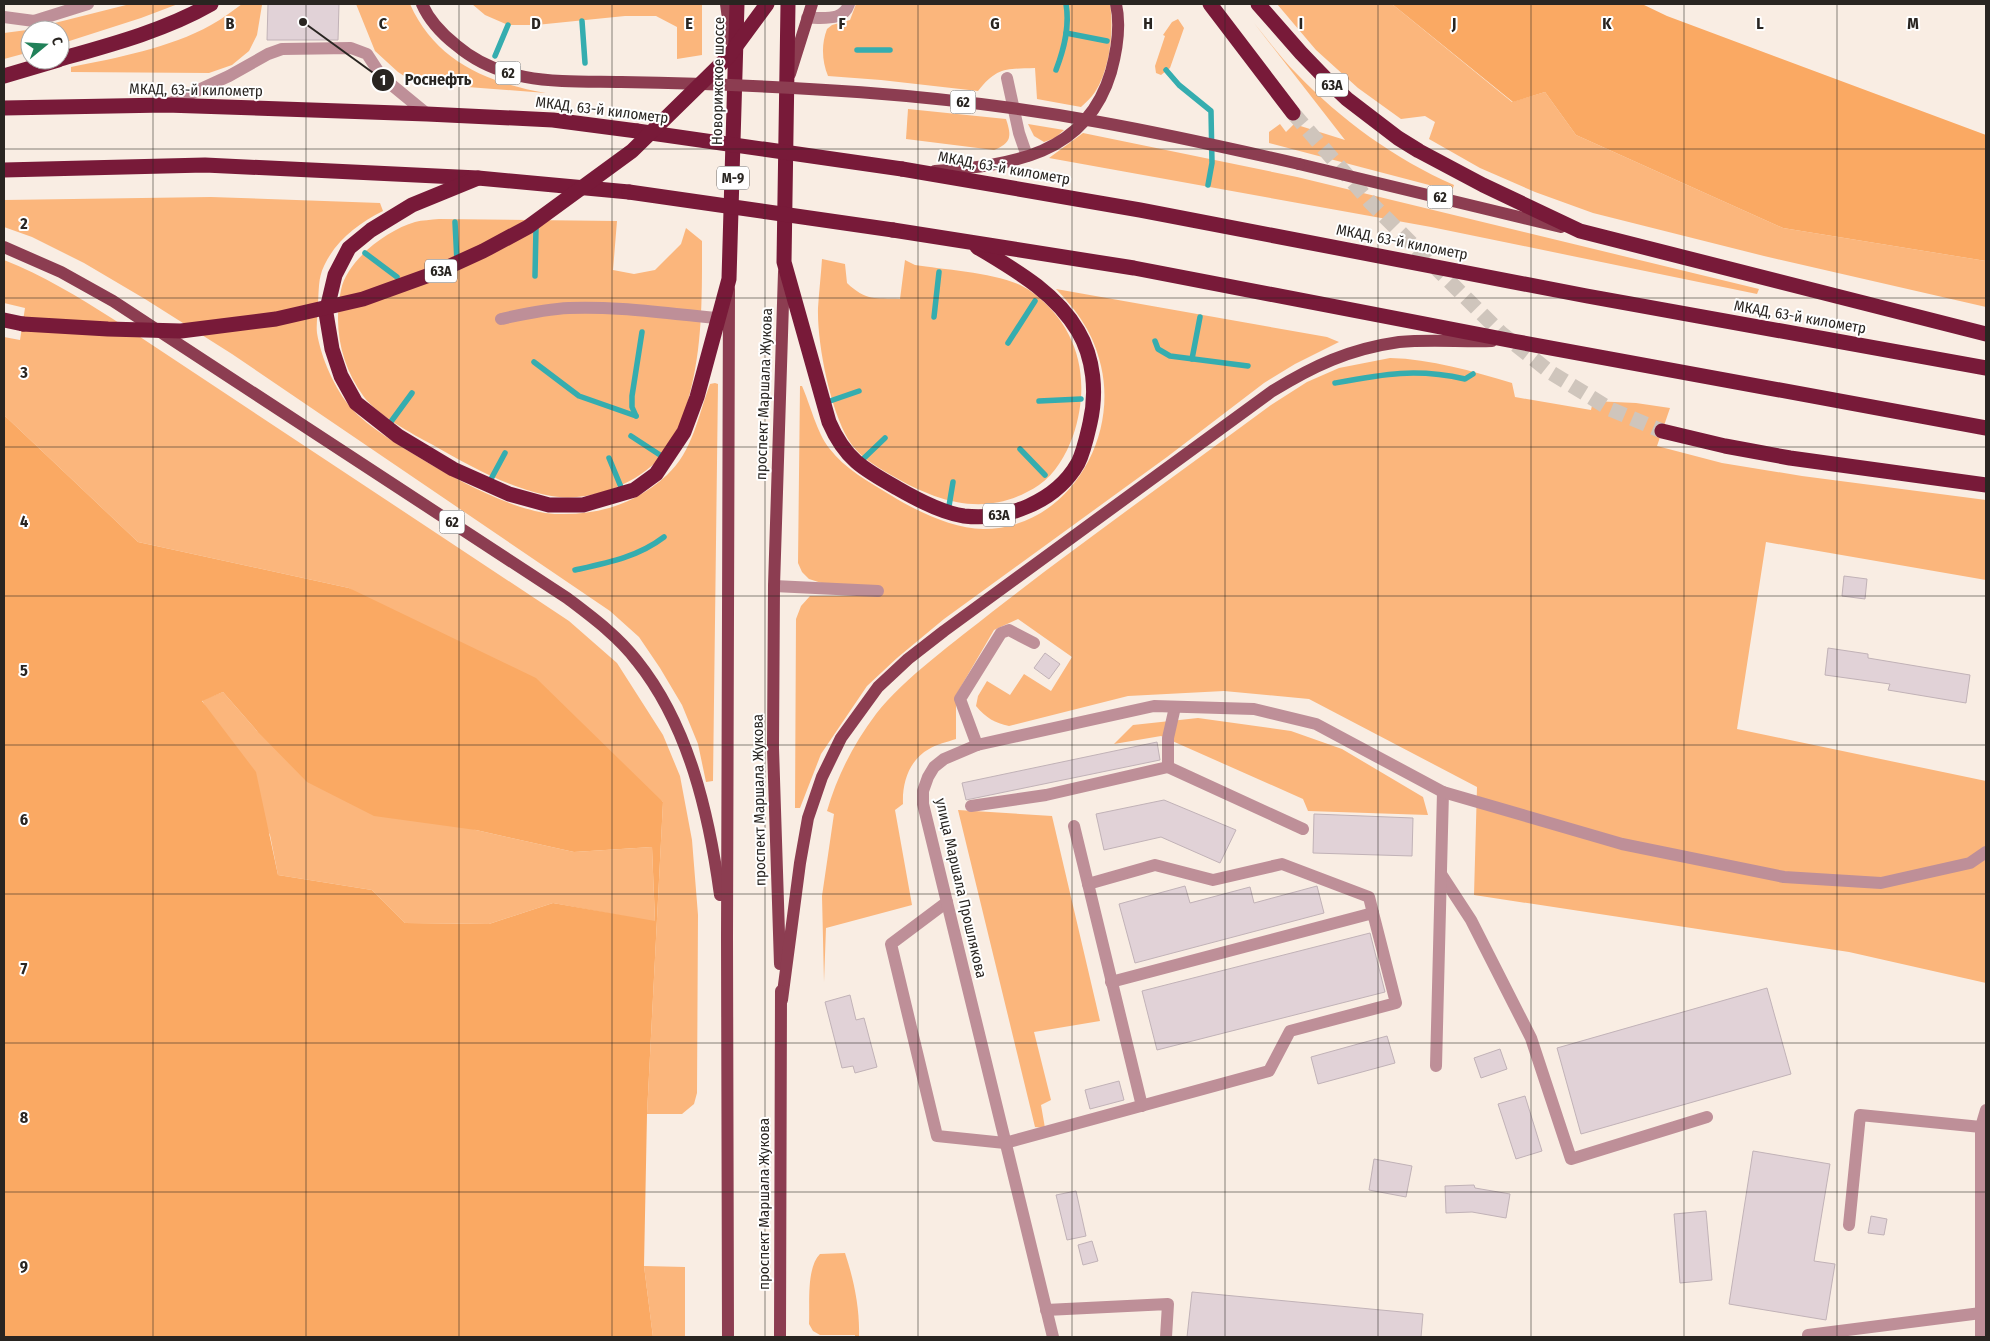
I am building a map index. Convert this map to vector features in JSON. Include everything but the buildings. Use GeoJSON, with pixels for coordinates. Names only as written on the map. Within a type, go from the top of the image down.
{"type":"FeatureCollection","features":[{"type":"Feature","properties":{"kind":"highway"},"geometry":{"type":"LineString","coordinates":[[70,57],[128,39],[196,13],[211,4]]}},
{"type":"Feature","properties":{"kind":"highway","name":"Новорижское шоссе"},"geometry":{"type":"LineString","coordinates":[[478,178],[412,205],[371,230],[349,248],[335,275],[326,313],[332,349],[340,376],[356,403],[398,436],[453,469],[509,494],[550,505],[582,505],[634,490],[656,474],[684,432],[697,397],[730,279],[737,4]]}},
{"type":"Feature","properties":{"kind":"highway","name":"63A"},"geometry":{"type":"LineString","coordinates":[[4,320],[23,324],[108,330],[181,331],[276,319],[363,299],[435,273],[483,251],[528,227],[632,151],[728,57],[767,4]]}},
{"type":"Feature","properties":{"kind":"highway"},"geometry":{"type":"LineString","coordinates":[[784,262],[788,4]]}},
{"type":"Feature","properties":{"kind":"highway"},"geometry":{"type":"LineString","coordinates":[[1210,4],[1293,113]]}},
{"type":"Feature","properties":{"kind":"highway","name":"63A"},"geometry":{"type":"LineString","coordinates":[[1258,4],[1300,53],[1347,99],[1419,151],[1483,185],[1580,231]]}},
{"type":"Feature","properties":{"kind":"highway"},"geometry":{"type":"LineString","coordinates":[[4,76],[25,70]]}},
{"type":"Feature","properties":{"kind":"highway","name":"МКАД, 63-й километр"},"geometry":{"type":"LineString","coordinates":[[4,108],[166,105],[427,114],[553,120],[638,131],[926,172],[1140,210],[1587,296],[1986,368]]}},
{"type":"Feature","properties":{"kind":"highway"},"geometry":{"type":"LineString","coordinates":[[4,170],[205,165],[478,178],[629,192],[893,230],[1134,268],[1513,341],[1986,428]]}},
{"type":"Feature","properties":{"kind":"highway"},"geometry":{"type":"LineString","coordinates":[[1580,231],[1986,334]]}},
{"type":"Feature","properties":{"kind":"highway","name":"63A"},"geometry":{"type":"LineString","coordinates":[[784,262],[829,422],[837,441],[850,458],[910,496],[933,506],[962,516],[993,516],[1008,514],[1022,509],[1051,492],[1067,477],[1078,463],[1085,444],[1094,392],[1092,370],[1085,346],[1067,316],[1047,293],[972,243]]}},
{"type":"Feature","properties":{"kind":"highway"},"geometry":{"type":"LineString","coordinates":[[1662,431],[1725,446],[1790,458],[1986,485]]}},
{"type":"Feature","properties":{"kind":"main road","name":"62"},"geometry":{"type":"LineString","coordinates":[[422,4],[442,34],[468,55],[492,69],[525,78],[558,81],[729,84],[844,90],[956,101],[1098,122],[1299,164],[1580,231]]}},
{"type":"Feature","properties":{"kind":"main road"},"geometry":{"type":"LineString","coordinates":[[726,4],[736,78]]}},
{"type":"Feature","properties":{"kind":"main road"},"geometry":{"type":"LineString","coordinates":[[786,86],[812,4]]}},
{"type":"Feature","properties":{"kind":"main road"},"geometry":{"type":"LineString","coordinates":[[926,172],[970,168],[1013,161],[1047,150],[1082,126],[1105,92],[1116,53],[1118,14],[1116,4]]}},
{"type":"Feature","properties":{"kind":"main road","name":"62"},"geometry":{"type":"LineString","coordinates":[[4,247],[61,272],[113,301],[567,598],[609,630],[637,661],[661,696],[688,754],[714,850],[727,938]]}},
{"type":"Feature","properties":{"kind":"main road","name":"проспект Маршала Жукова"},"geometry":{"type":"LineString","coordinates":[[780,1337],[782,1000],[773,748],[774,586],[784,262]]}},
{"type":"Feature","properties":{"kind":"main road","name":"проспект Маршала Жукова"},"geometry":{"type":"LineString","coordinates":[[728,1337],[727,938],[730,279]]}},
{"type":"Feature","properties":{"kind":"main road"},"geometry":{"type":"LineString","coordinates":[[782,1000],[808,818],[822,777],[841,738],[860,710],[878,687],[902,665],[944,631],[1255,404],[1306,370],[1345,354],[1400,342],[1513,341]]}},
{"type":"Feature","properties":{"kind":"street"},"geometry":{"type":"LineString","coordinates":[[4,17],[34,21],[88,4]]}},
{"type":"Feature","properties":{"kind":"street"},"geometry":{"type":"LineString","coordinates":[[807,18],[838,17],[843,15],[849,4]]}},
{"type":"Feature","properties":{"kind":"street"},"geometry":{"type":"LineString","coordinates":[[166,105],[229,76],[268,54],[282,49],[351,48],[367,54],[382,77],[427,114]]}},
{"type":"Feature","properties":{"kind":"street"},"geometry":{"type":"LineString","coordinates":[[1007,78],[1019,133],[1027,156]]}},
{"type":"Feature","properties":{"kind":"street"},"geometry":{"type":"LineString","coordinates":[[501,319],[544,310],[570,308],[719,318]]}},
{"type":"Feature","properties":{"kind":"street"},"geometry":{"type":"LineString","coordinates":[[774,586],[878,591]]}},
{"type":"Feature","properties":{"kind":"street"},"geometry":{"type":"LineString","coordinates":[[978,745],[960,699],[1000,633],[1009,630],[1034,643]]}},
{"type":"Feature","properties":{"kind":"street","name":"улица Маршала Прошлякова"},"geometry":{"type":"LineString","coordinates":[[1053,1337],[923,804],[923,791],[928,777],[934,767],[944,759],[978,745],[1154,706],[1254,709],[1316,724],[1443,792],[1622,844],[1784,877],[1881,883],[1970,864],[1986,852]]}},
{"type":"Feature","properties":{"kind":"street"},"geometry":{"type":"LineString","coordinates":[[1168,767],[1168,738],[1176,707]]}},
{"type":"Feature","properties":{"kind":"street"},"geometry":{"type":"LineString","coordinates":[[971,806],[1046,795],[1168,767],[1303,828]]}},
{"type":"Feature","properties":{"kind":"street"},"geometry":{"type":"LineString","coordinates":[[1436,1066],[1443,792]]}},
{"type":"Feature","properties":{"kind":"street"},"geometry":{"type":"LineString","coordinates":[[1074,826],[1142,1106]]}},
{"type":"Feature","properties":{"kind":"street"},"geometry":{"type":"LineString","coordinates":[[947,902],[890,944],[937,1136],[1005,1143],[1270,1071],[1290,1031],[1396,1003],[1369,897],[1282,864],[1213,880],[1155,865],[1088,884]]}},
{"type":"Feature","properties":{"kind":"street"},"geometry":{"type":"LineString","coordinates":[[1441,874],[1471,920],[1531,1038],[1571,1159],[1707,1117]]}},
{"type":"Feature","properties":{"kind":"street"},"geometry":{"type":"LineString","coordinates":[[1111,982],[1373,913]]}},
{"type":"Feature","properties":{"kind":"street"},"geometry":{"type":"LineString","coordinates":[[1981,1337],[1981,1127],[1986,1110]]}},
{"type":"Feature","properties":{"kind":"street"},"geometry":{"type":"LineString","coordinates":[[1849,1225],[1860,1115],[1981,1127]]}},
{"type":"Feature","properties":{"kind":"street"},"geometry":{"type":"LineString","coordinates":[[1046,1310],[1168,1304],[1166,1337]]}},
{"type":"Feature","properties":{"kind":"street"},"geometry":{"type":"LineString","coordinates":[[1808,1335],[1981,1313]]}},
{"type":"Feature","properties":{"kind":"shaded area"},"geometry":{"type":"Polygon","coordinates":[[[130,4],[178,4],[70,41],[70,20],[67,20],[130,4]]]}},
{"type":"Feature","properties":{"kind":"shaded area"},"geometry":{"type":"Polygon","coordinates":[[[242,4],[262,5],[257,35],[249,51],[232,65],[209,73],[71,72],[71,67],[142,51],[178,40],[211,25],[242,4]]]}},
{"type":"Feature","properties":{"kind":"shaded area"},"geometry":{"type":"Polygon","coordinates":[[[356,4],[410,4],[421,24],[434,41],[449,55],[466,66],[504,83],[546,93],[415,83],[398,72],[375,51],[356,4]]]}},
{"type":"Feature","properties":{"kind":"shaded area"},"geometry":{"type":"Polygon","coordinates":[[[472,4],[702,4],[702,55],[677,59],[677,27],[656,16],[625,16],[536,25],[508,25],[485,15],[472,4]]]}},
{"type":"Feature","properties":{"kind":"shaded area"},"geometry":{"type":"Polygon","coordinates":[[[856,4],[1110,4],[1110,50],[1100,83],[1095,92],[1081,107],[1037,99],[1035,68],[1009,69],[997,73],[978,91],[828,76],[824,65],[823,53],[827,29],[832,25],[850,20],[856,4]]]}},
{"type":"Feature","properties":{"kind":"shaded area"},"geometry":{"type":"Polygon","coordinates":[[[1277,4],[1392,4],[1512,102],[1545,92],[1576,135],[1783,228],[1986,261],[1986,307],[1764,256],[1593,213],[1535,192],[1480,168],[1429,139],[1435,122],[1425,116],[1401,119],[1358,88],[1316,50],[1277,4]]]}},
{"type":"Feature","properties":{"kind":"shaded area"},"geometry":{"type":"Polygon","coordinates":[[[1392,4],[1642,4],[1667,16],[1986,135],[1986,261],[1783,228],[1576,135],[1545,92],[1513,102],[1392,4]]]}},
{"type":"Feature","properties":{"kind":"shaded area"},"geometry":{"type":"Polygon","coordinates":[[[1178,19],[1184,28],[1170,68],[1161,75],[1156,73],[1155,66],[1165,36],[1163,35],[1172,22],[1178,19]]]}},
{"type":"Feature","properties":{"kind":"shaded area"},"geometry":{"type":"Polygon","coordinates":[[[1254,23],[1290,67],[1331,107],[1390,151],[1454,185],[1452,191],[1269,143],[1269,132],[1280,124],[1286,132],[1294,124],[1345,140],[1254,23]]]}},
{"type":"Feature","properties":{"kind":"shaded area"},"geometry":{"type":"Polygon","coordinates":[[[20,31],[20,55],[4,59],[4,33],[20,31]]]}},
{"type":"Feature","properties":{"kind":"shaded area"},"geometry":{"type":"Polygon","coordinates":[[[908,109],[1006,119],[1009,139],[1004,145],[994,150],[906,139],[908,109]]]}},
{"type":"Feature","properties":{"kind":"shaded area"},"geometry":{"type":"Polygon","coordinates":[[[1028,124],[1064,130],[1055,138],[1044,142],[1034,136],[1028,124]]]}},
{"type":"Feature","properties":{"kind":"shaded area"},"geometry":{"type":"Polygon","coordinates":[[[1083,133],[1297,177],[1759,289],[1757,294],[1431,227],[1049,158],[1083,133]]]}},
{"type":"Feature","properties":{"kind":"shaded area"},"geometry":{"type":"Polygon","coordinates":[[[211,197],[380,203],[383,211],[365,221],[342,240],[329,257],[321,275],[317,333],[330,373],[351,408],[376,430],[406,450],[452,476],[483,492],[515,505],[547,513],[592,512],[619,505],[644,492],[676,466],[694,432],[710,384],[718,384],[713,781],[706,782],[698,744],[682,705],[660,668],[639,637],[610,611],[232,354],[84,263],[32,237],[4,227],[4,200],[211,197]]]}},
{"type":"Feature","properties":{"kind":"shaded area"},"geometry":{"type":"Polygon","coordinates":[[[439,219],[617,221],[613,270],[634,274],[655,270],[681,244],[686,228],[702,241],[699,343],[692,384],[675,438],[670,447],[656,462],[635,478],[604,492],[581,497],[546,495],[502,481],[460,460],[396,424],[370,404],[350,373],[341,346],[338,318],[341,290],[345,279],[360,257],[381,239],[415,222],[439,219]]]}},
{"type":"Feature","properties":{"kind":"shaded area"},"geometry":{"type":"Polygon","coordinates":[[[822,259],[845,264],[847,283],[866,296],[900,299],[905,260],[915,265],[975,273],[1018,284],[1029,290],[1046,304],[1060,320],[1070,337],[1077,355],[1081,374],[1081,394],[1079,415],[1073,436],[1055,470],[1045,481],[1020,495],[1001,502],[964,503],[945,499],[909,485],[861,455],[848,439],[836,411],[822,357],[818,308],[822,259]]]}},
{"type":"Feature","properties":{"kind":"shaded area"},"geometry":{"type":"Polygon","coordinates":[[[4,260],[46,279],[113,319],[569,621],[617,663],[663,735],[680,776],[692,840],[698,915],[697,1093],[694,1104],[682,1114],[647,1114],[663,802],[349,588],[138,542],[4,415],[4,337],[20,340],[25,308],[4,303],[4,260]]]}},
{"type":"Feature","properties":{"kind":"shaded area"},"geometry":{"type":"Polygon","coordinates":[[[1056,289],[1327,337],[1339,342],[1295,364],[1264,383],[1167,457],[944,619],[897,658],[867,686],[821,754],[800,808],[795,808],[796,619],[801,606],[810,596],[862,596],[809,579],[802,572],[798,563],[800,386],[802,386],[817,427],[829,448],[850,469],[866,480],[902,502],[948,523],[983,529],[1012,525],[1039,514],[1061,497],[1080,476],[1093,451],[1102,424],[1104,395],[1098,354],[1084,324],[1056,289]]]}},
{"type":"Feature","properties":{"kind":"shaded area"},"geometry":{"type":"Polygon","coordinates":[[[1390,358],[1436,363],[1512,383],[1515,397],[1591,410],[1593,401],[1636,403],[1670,408],[1657,446],[1722,463],[1802,476],[1986,500],[1986,580],[1766,542],[1737,729],[1986,781],[1986,983],[1849,952],[1474,895],[1477,787],[1309,699],[1224,691],[1128,696],[1009,726],[999,723],[987,717],[976,706],[978,696],[987,681],[1010,695],[1024,674],[1051,691],[1072,657],[1018,619],[994,630],[956,695],[956,739],[929,749],[916,759],[908,773],[904,788],[903,804],[895,810],[912,905],[826,928],[824,982],[822,896],[834,814],[827,811],[836,785],[853,748],[888,700],[931,660],[992,612],[1271,405],[1307,382],[1339,368],[1390,358]]]}},
{"type":"Feature","properties":{"kind":"shaded area"},"geometry":{"type":"Polygon","coordinates":[[[4,415],[138,542],[349,588],[536,678],[663,802],[647,1114],[644,1266],[653,1337],[4,1337],[4,415]],[[223,692],[202,701],[256,772],[278,875],[372,890],[405,923],[489,924],[553,903],[655,921],[652,847],[574,852],[476,830],[374,816],[307,782],[257,731],[223,692]]]}},
{"type":"Feature","properties":{"kind":"shaded area"},"geometry":{"type":"Polygon","coordinates":[[[223,692],[257,731],[476,830],[574,852],[652,847],[655,922],[553,903],[489,924],[405,923],[372,890],[278,875],[270,835],[202,700],[223,692]]]}},
{"type":"Feature","properties":{"kind":"shaded area"},"geometry":{"type":"Polygon","coordinates":[[[1198,718],[1291,731],[1342,749],[1423,797],[1428,815],[1308,811],[1303,799],[1161,736],[1114,744],[1133,725],[1198,718]]]}},
{"type":"Feature","properties":{"kind":"shaded area"},"geometry":{"type":"Polygon","coordinates":[[[958,810],[1052,816],[1100,1021],[1034,1032],[1051,1100],[1041,1105],[1045,1128],[1035,1127],[958,810]]]}},
{"type":"Feature","properties":{"kind":"shaded area"},"geometry":{"type":"Polygon","coordinates":[[[845,1253],[856,1295],[859,1337],[855,1337],[855,1335],[820,1335],[813,1331],[809,1324],[810,1287],[813,1268],[820,1254],[845,1253]]]}},
{"type":"Feature","properties":{"kind":"shaded area"},"geometry":{"type":"Polygon","coordinates":[[[644,1266],[685,1267],[685,1337],[653,1337],[644,1266]]]}},
{"type":"Feature","properties":{"kind":"waterway"},"geometry":{"type":"LineString","coordinates":[[1056,70],[1066,38],[1066,4]]}},
{"type":"Feature","properties":{"kind":"waterway"},"geometry":{"type":"LineString","coordinates":[[582,21],[585,63]]}},
{"type":"Feature","properties":{"kind":"waterway"},"geometry":{"type":"LineString","coordinates":[[495,56],[508,25]]}},
{"type":"Feature","properties":{"kind":"waterway"},"geometry":{"type":"LineString","coordinates":[[1066,33],[1107,41]]}},
{"type":"Feature","properties":{"kind":"waterway"},"geometry":{"type":"LineString","coordinates":[[857,50],[890,50]]}},
{"type":"Feature","properties":{"kind":"waterway"},"geometry":{"type":"LineString","coordinates":[[1166,70],[1179,85],[1211,111],[1212,163],[1208,185]]}},
{"type":"Feature","properties":{"kind":"waterway"},"geometry":{"type":"LineString","coordinates":[[455,222],[457,262]]}},
{"type":"Feature","properties":{"kind":"waterway"},"geometry":{"type":"LineString","coordinates":[[535,276],[536,228]]}},
{"type":"Feature","properties":{"kind":"waterway"},"geometry":{"type":"LineString","coordinates":[[365,253],[397,277]]}},
{"type":"Feature","properties":{"kind":"waterway"},"geometry":{"type":"LineString","coordinates":[[934,317],[939,272]]}},
{"type":"Feature","properties":{"kind":"waterway"},"geometry":{"type":"LineString","coordinates":[[1008,343],[1035,301]]}},
{"type":"Feature","properties":{"kind":"waterway"},"geometry":{"type":"LineString","coordinates":[[1192,359],[1200,317]]}},
{"type":"Feature","properties":{"kind":"waterway"},"geometry":{"type":"LineString","coordinates":[[636,416],[632,407],[632,396],[642,332]]}},
{"type":"Feature","properties":{"kind":"waterway"},"geometry":{"type":"LineString","coordinates":[[1155,341],[1158,349],[1170,356],[1248,366]]}},
{"type":"Feature","properties":{"kind":"waterway"},"geometry":{"type":"LineString","coordinates":[[534,362],[579,396],[636,416]]}},
{"type":"Feature","properties":{"kind":"waterway"},"geometry":{"type":"LineString","coordinates":[[1335,383],[1400,373],[1431,374],[1465,379],[1473,374]]}},
{"type":"Feature","properties":{"kind":"waterway"},"geometry":{"type":"LineString","coordinates":[[830,401],[859,391]]}},
{"type":"Feature","properties":{"kind":"waterway"},"geometry":{"type":"LineString","coordinates":[[390,423],[412,393]]}},
{"type":"Feature","properties":{"kind":"waterway"},"geometry":{"type":"LineString","coordinates":[[1039,401],[1081,399]]}},
{"type":"Feature","properties":{"kind":"waterway"},"geometry":{"type":"LineString","coordinates":[[631,436],[660,455]]}},
{"type":"Feature","properties":{"kind":"waterway"},"geometry":{"type":"LineString","coordinates":[[862,460],[885,438]]}},
{"type":"Feature","properties":{"kind":"waterway"},"geometry":{"type":"LineString","coordinates":[[1020,449],[1045,475]]}},
{"type":"Feature","properties":{"kind":"waterway"},"geometry":{"type":"LineString","coordinates":[[491,479],[505,453]]}},
{"type":"Feature","properties":{"kind":"waterway"},"geometry":{"type":"LineString","coordinates":[[609,458],[621,487]]}},
{"type":"Feature","properties":{"kind":"waterway"},"geometry":{"type":"LineString","coordinates":[[949,506],[953,482]]}},
{"type":"Feature","properties":{"kind":"waterway"},"geometry":{"type":"LineString","coordinates":[[575,570],[610,562],[644,550],[664,537]]}},
{"type":"Feature","properties":{"kind":"tunnel"},"geometry":{"type":"LineString","coordinates":[[1293,113],[1371,203],[1501,333],[1550,372],[1610,409],[1662,431]]}},
{"type":"Feature","properties":{"kind":"place","name":"Роснефть"},"geometry":{"type":"Point","coordinates":[303,22]}}]}
